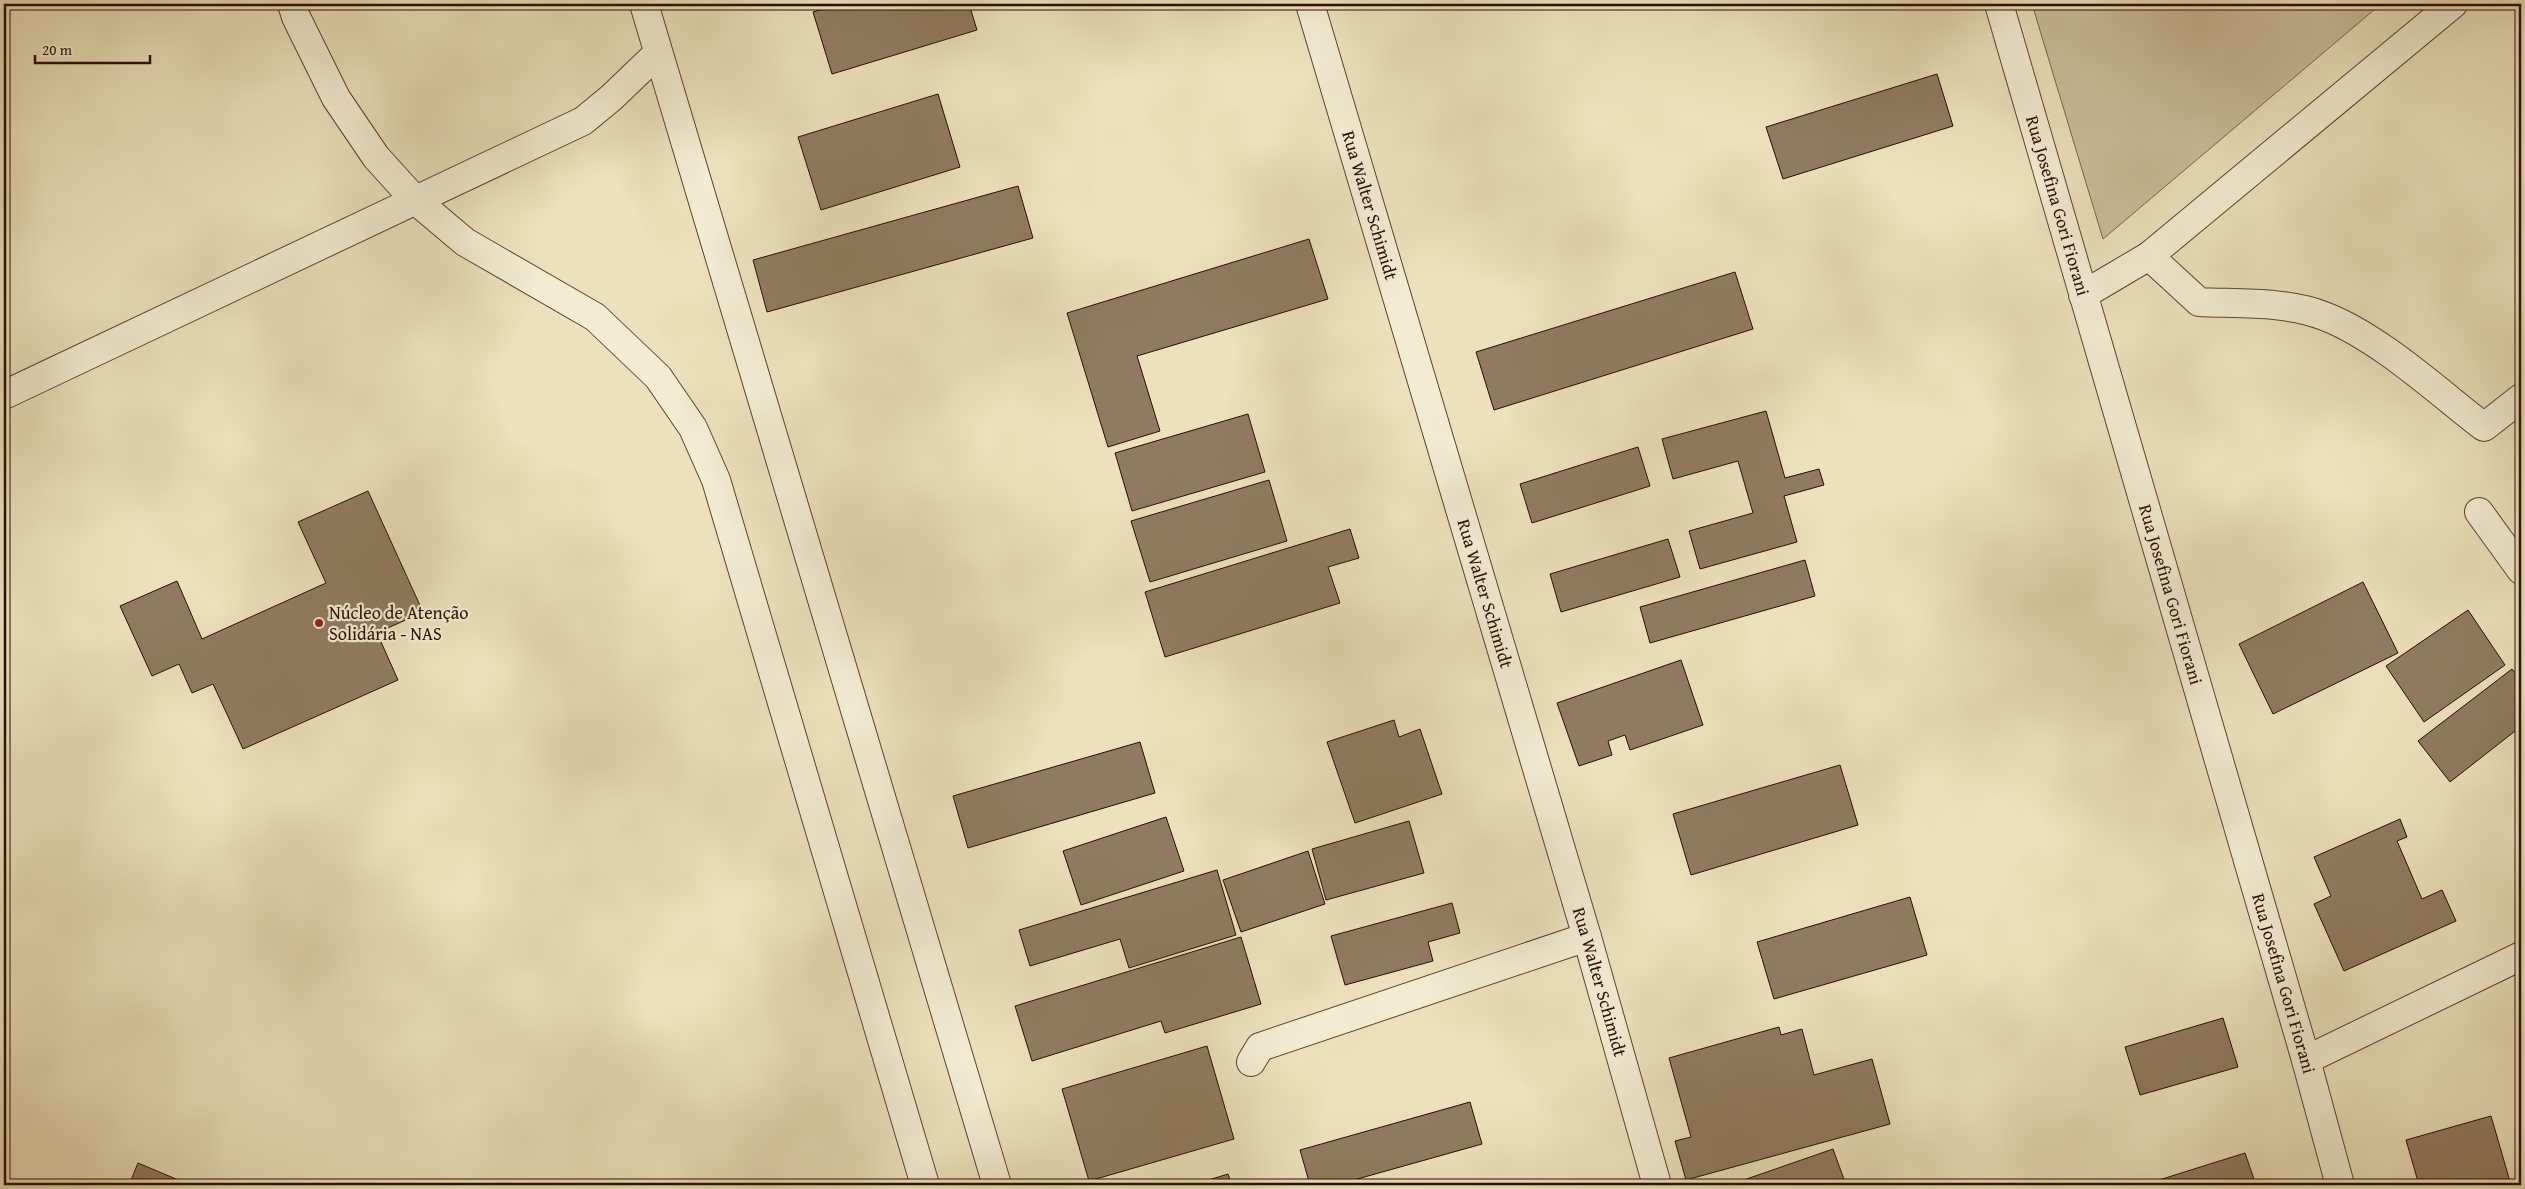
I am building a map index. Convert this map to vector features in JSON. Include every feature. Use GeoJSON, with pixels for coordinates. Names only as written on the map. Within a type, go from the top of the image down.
{"type":"FeatureCollection","features":[{"type":"Feature","properties":{"kind":"street"},"geometry":{"type":"LineString","coordinates":[[292,4],[336,98],[376,156],[414,199],[465,242],[595,317],[658,377],[693,428],[716,480],[925,1185]]}},
{"type":"Feature","properties":{"kind":"street"},"geometry":{"type":"LineString","coordinates":[[644,4],[997,1185]]}},
{"type":"Feature","properties":{"kind":"street","name":"Rua Walter Schimidt"},"geometry":{"type":"LineString","coordinates":[[1310,4],[1587,937],[1657,1185]]}},
{"type":"Feature","properties":{"kind":"street","name":"Rua Josefina Gori Fiorani"},"geometry":{"type":"LineString","coordinates":[[1998,4],[2306,1060],[2340,1185]]}},
{"type":"Feature","properties":{"kind":"street"},"geometry":{"type":"LineString","coordinates":[[2083,294],[2149,256],[2453,4]]}},
{"type":"Feature","properties":{"kind":"street"},"geometry":{"type":"LineString","coordinates":[[4,395],[414,199],[583,121],[611,98],[658,53]]}},
{"type":"Feature","properties":{"kind":"street"},"geometry":{"type":"LineString","coordinates":[[2149,256],[2199,302],[2281,306],[2323,315],[2362,334],[2484,427],[2521,398]]}},
{"type":"Feature","properties":{"kind":"street"},"geometry":{"type":"LineString","coordinates":[[2479,512],[2521,570]]}},
{"type":"Feature","properties":{"kind":"street"},"geometry":{"type":"LineString","coordinates":[[1251,1062],[1260,1046],[1587,937]]}},
{"type":"Feature","properties":{"kind":"street"},"geometry":{"type":"LineString","coordinates":[[2306,1060],[2521,956]]}},
{"type":"Feature","properties":{"kind":"shaded area"},"geometry":{"type":"Polygon","coordinates":[[[2032,4],[2381,4],[2103,239],[2032,4]]]}},
{"type":"Feature","properties":{"kind":"building"},"geometry":{"type":"Polygon","coordinates":[[[840,4],[969,4],[977,30],[832,74],[813,12],[840,4]]]}},
{"type":"Feature","properties":{"kind":"building"},"geometry":{"type":"Polygon","coordinates":[[[1937,74],[1953,126],[1783,179],[1766,127],[1937,74]]]}},
{"type":"Feature","properties":{"kind":"building"},"geometry":{"type":"Polygon","coordinates":[[[938,94],[960,167],[821,210],[798,137],[938,94]]]}},
{"type":"Feature","properties":{"kind":"building"},"geometry":{"type":"Polygon","coordinates":[[[1018,186],[1033,238],[767,312],[753,260],[1018,186]]]}},
{"type":"Feature","properties":{"kind":"building"},"geometry":{"type":"Polygon","coordinates":[[[1309,239],[1328,299],[1137,356],[1160,431],[1108,447],[1067,313],[1309,239]]]}},
{"type":"Feature","properties":{"kind":"building"},"geometry":{"type":"Polygon","coordinates":[[[1735,272],[1753,329],[1494,410],[1476,352],[1735,272]]]}},
{"type":"Feature","properties":{"kind":"building"},"geometry":{"type":"Polygon","coordinates":[[[1766,411],[1785,478],[1819,469],[1824,485],[1784,496],[1797,542],[1700,569],[1689,531],[1753,513],[1738,461],[1673,479],[1662,439],[1766,411]]]}},
{"type":"Feature","properties":{"kind":"building"},"geometry":{"type":"Polygon","coordinates":[[[1248,414],[1265,472],[1132,511],[1115,453],[1248,414]]]}},
{"type":"Feature","properties":{"kind":"building"},"geometry":{"type":"Polygon","coordinates":[[[1638,447],[1650,486],[1532,523],[1520,484],[1638,447]]]}},
{"type":"Feature","properties":{"kind":"building"},"geometry":{"type":"Polygon","coordinates":[[[1269,480],[1287,541],[1150,582],[1131,521],[1269,480]]]}},
{"type":"Feature","properties":{"kind":"building","name":"Núcleo de Atenção Solidária - NAS"},"geometry":{"type":"Polygon","coordinates":[[[368,491],[423,612],[377,633],[398,680],[243,749],[213,684],[192,693],[179,664],[152,676],[120,606],[177,581],[202,639],[326,583],[298,522],[368,491]]]}},
{"type":"Feature","properties":{"kind":"building"},"geometry":{"type":"Polygon","coordinates":[[[1350,529],[1359,558],[1328,567],[1340,603],[1165,657],[1145,592],[1350,529]]]}},
{"type":"Feature","properties":{"kind":"building"},"geometry":{"type":"Polygon","coordinates":[[[1668,539],[1680,577],[1561,612],[1550,574],[1668,539]]]}},
{"type":"Feature","properties":{"kind":"building"},"geometry":{"type":"Polygon","coordinates":[[[1805,560],[1815,596],[1650,643],[1640,607],[1805,560]]]}},
{"type":"Feature","properties":{"kind":"building"},"geometry":{"type":"Polygon","coordinates":[[[2363,582],[2398,653],[2273,714],[2239,644],[2363,582]]]}},
{"type":"Feature","properties":{"kind":"building"},"geometry":{"type":"Polygon","coordinates":[[[2468,610],[2505,665],[2424,722],[2386,666],[2468,610]]]}},
{"type":"Feature","properties":{"kind":"building"},"geometry":{"type":"Polygon","coordinates":[[[1681,660],[1703,725],[1630,750],[1625,735],[1608,741],[1612,755],[1579,766],[1557,703],[1681,660]]]}},
{"type":"Feature","properties":{"kind":"building"},"geometry":{"type":"Polygon","coordinates":[[[2512,669],[2521,680],[2521,731],[2519,728],[2450,782],[2418,741],[2512,669]]]}},
{"type":"Feature","properties":{"kind":"building"},"geometry":{"type":"Polygon","coordinates":[[[1394,720],[1399,737],[1420,729],[1442,794],[1355,823],[1327,742],[1394,720]]]}},
{"type":"Feature","properties":{"kind":"building"},"geometry":{"type":"Polygon","coordinates":[[[1140,742],[1155,793],[968,848],[953,796],[1140,742]]]}},
{"type":"Feature","properties":{"kind":"building"},"geometry":{"type":"Polygon","coordinates":[[[1840,765],[1858,825],[1691,875],[1673,814],[1840,765]]]}},
{"type":"Feature","properties":{"kind":"building"},"geometry":{"type":"Polygon","coordinates":[[[1166,817],[1184,871],[1081,905],[1063,851],[1166,817]]]}},
{"type":"Feature","properties":{"kind":"building"},"geometry":{"type":"Polygon","coordinates":[[[2400,819],[2407,837],[2397,841],[2422,899],[2442,890],[2456,921],[2344,971],[2314,904],[2331,896],[2314,857],[2400,819]]]}},
{"type":"Feature","properties":{"kind":"building"},"geometry":{"type":"Polygon","coordinates":[[[1409,821],[1424,873],[1326,900],[1312,849],[1409,821]]]}},
{"type":"Feature","properties":{"kind":"building"},"geometry":{"type":"Polygon","coordinates":[[[1308,851],[1325,904],[1241,932],[1223,880],[1308,851]]]}},
{"type":"Feature","properties":{"kind":"building"},"geometry":{"type":"Polygon","coordinates":[[[1217,870],[1236,935],[1129,968],[1120,939],[1030,966],[1019,930],[1217,870]]]}},
{"type":"Feature","properties":{"kind":"building"},"geometry":{"type":"Polygon","coordinates":[[[1910,897],[1927,955],[1774,999],[1757,942],[1910,897]]]}},
{"type":"Feature","properties":{"kind":"building"},"geometry":{"type":"Polygon","coordinates":[[[1452,903],[1460,933],[1428,942],[1433,961],[1345,985],[1331,936],[1452,903]]]}},
{"type":"Feature","properties":{"kind":"building"},"geometry":{"type":"Polygon","coordinates":[[[1241,937],[1261,1004],[1165,1033],[1161,1021],[1032,1061],[1015,1006],[1241,937]]]}},
{"type":"Feature","properties":{"kind":"building"},"geometry":{"type":"Polygon","coordinates":[[[2223,1018],[2238,1067],[2140,1095],[2125,1047],[2223,1018]]]}},
{"type":"Feature","properties":{"kind":"building"},"geometry":{"type":"Polygon","coordinates":[[[1779,1027],[1781,1035],[1802,1029],[1814,1075],[1872,1059],[1890,1124],[1686,1180],[1675,1141],[1691,1137],[1669,1058],[1779,1027]]]}},
{"type":"Feature","properties":{"kind":"building"},"geometry":{"type":"Polygon","coordinates":[[[1207,1046],[1234,1139],[1089,1181],[1062,1089],[1207,1046]]]}},
{"type":"Feature","properties":{"kind":"building"},"geometry":{"type":"Polygon","coordinates":[[[1470,1102],[1482,1144],[1336,1185],[1310,1185],[1300,1150],[1470,1102]]]}},
{"type":"Feature","properties":{"kind":"building"},"geometry":{"type":"Polygon","coordinates":[[[2491,1116],[2511,1185],[2419,1185],[2406,1140],[2491,1116]]]}},
{"type":"Feature","properties":{"kind":"building"},"geometry":{"type":"Polygon","coordinates":[[[1833,1149],[1846,1185],[1735,1185],[1735,1183],[1833,1149]]]}},
{"type":"Feature","properties":{"kind":"building"},"geometry":{"type":"Polygon","coordinates":[[[2245,1153],[2256,1185],[2143,1185],[2245,1153]]]}},
{"type":"Feature","properties":{"kind":"building"},"geometry":{"type":"Polygon","coordinates":[[[138,1163],[188,1184],[129,1185],[138,1163]]]}},
{"type":"Feature","properties":{"kind":"building"},"geometry":{"type":"Polygon","coordinates":[[[1228,1174],[1232,1185],[1192,1185],[1228,1174]]]}},
{"type":"Feature","properties":{"kind":"building"},"geometry":{"type":"Polygon","coordinates":[[[1465,1180],[1467,1185],[1446,1185],[1465,1180]]]}},
{"type":"Feature","properties":{"kind":"place","name":"Núcleo de Atenção Solidária - NAS"},"geometry":{"type":"Point","coordinates":[319,623]}}]}
